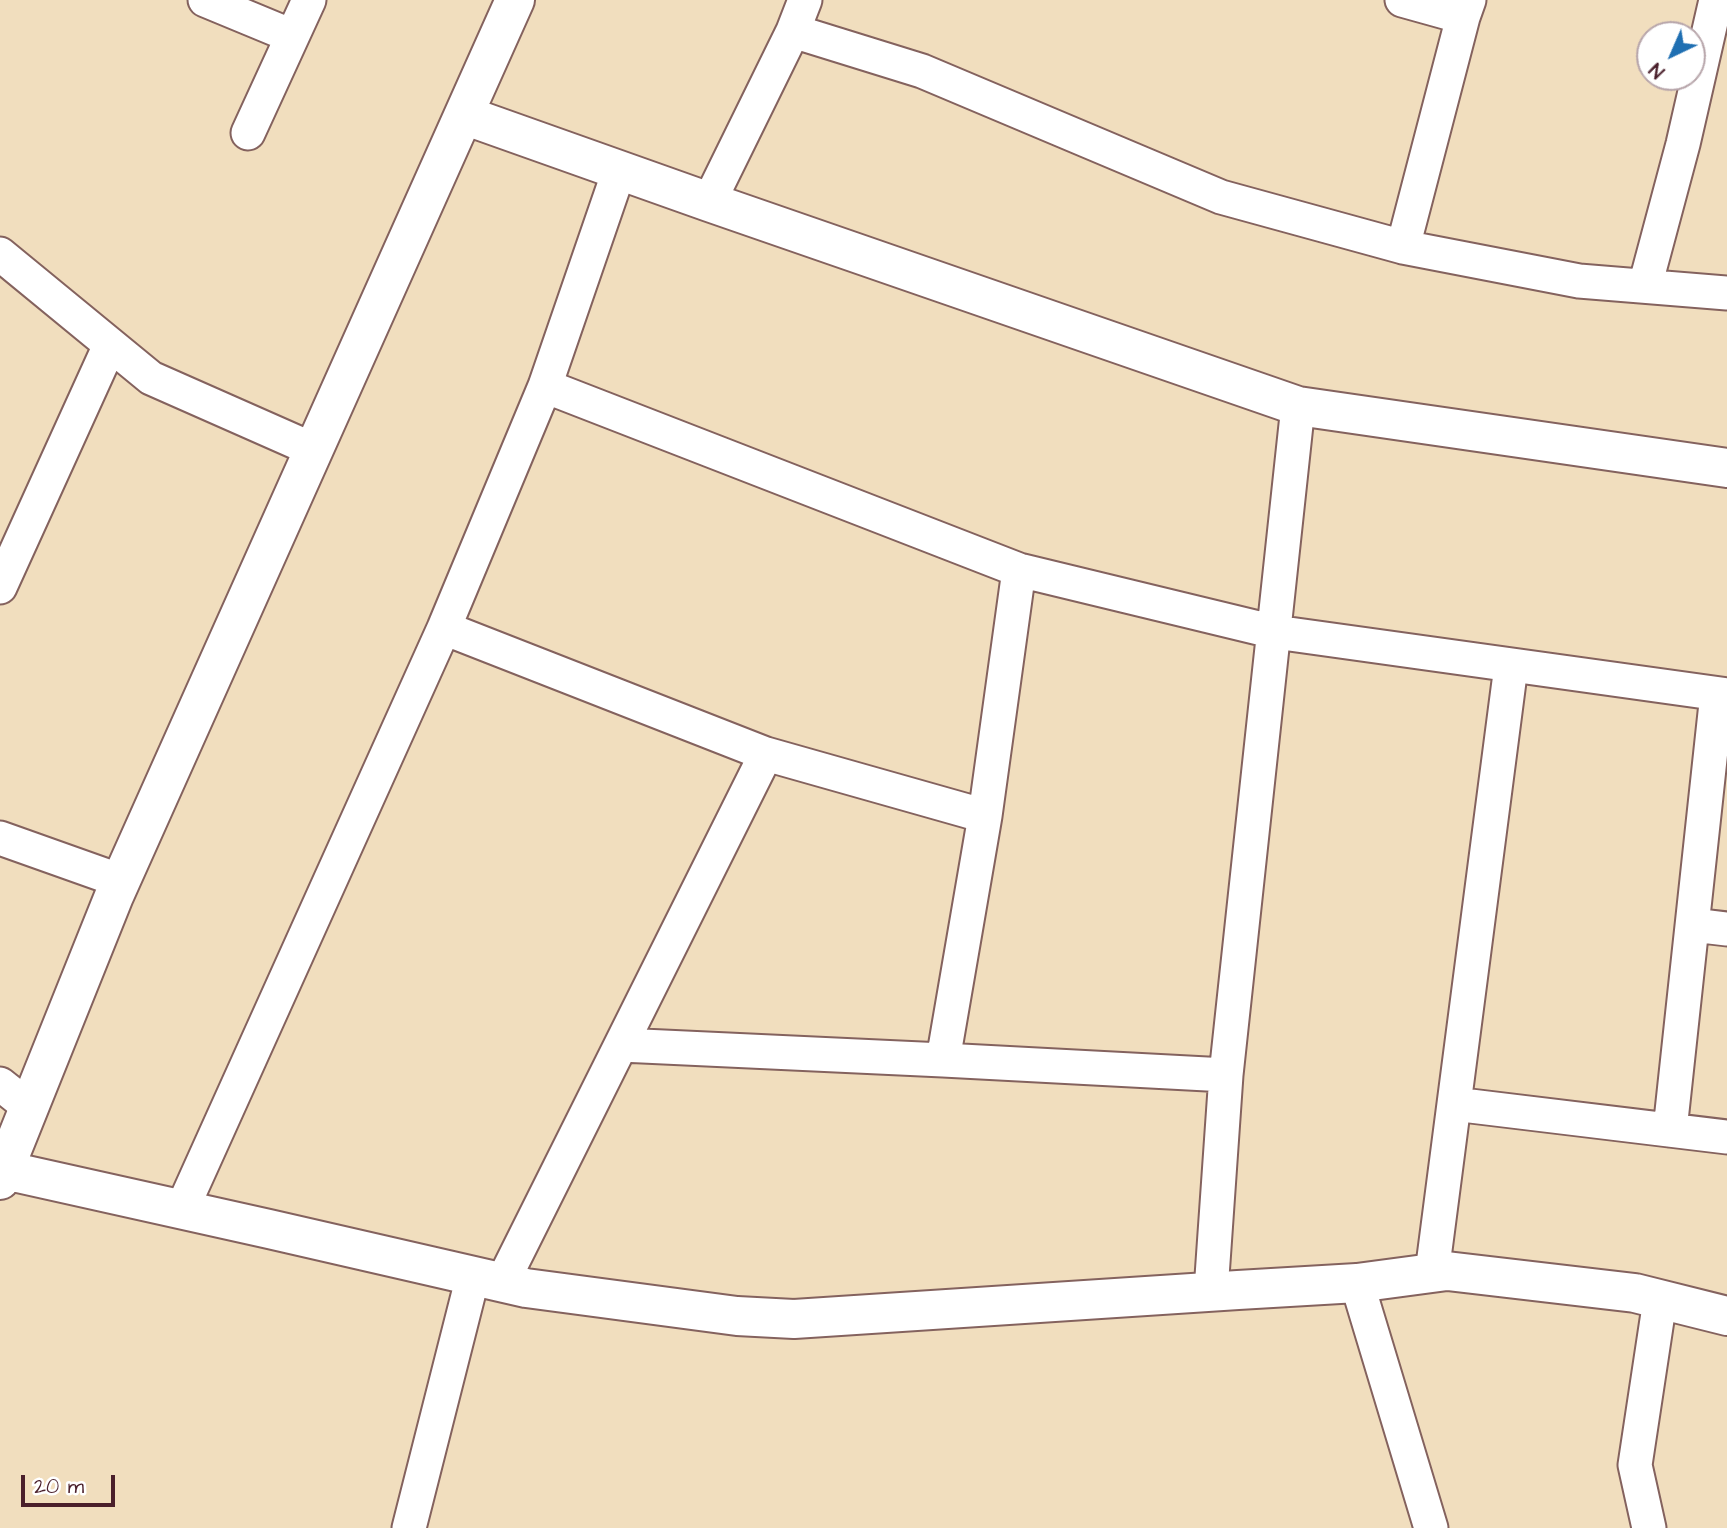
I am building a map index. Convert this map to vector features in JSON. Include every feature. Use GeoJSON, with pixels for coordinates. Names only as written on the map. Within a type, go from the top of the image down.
{"type":"FeatureCollection","features":[{"type":"Feature","properties":{"kind":"street"},"geometry":{"type":"LineString","coordinates":[[205,0],[292,36]]}},
{"type":"Feature","properties":{"kind":"street"},"geometry":{"type":"LineString","coordinates":[[248,134],[309,0]]}},
{"type":"Feature","properties":{"kind":"street"},"geometry":{"type":"LineString","coordinates":[[516,0],[121,881],[2,1175],[182,1209],[526,1288],[737,1316],[794,1319],[1357,1283],[1447,1271],[1635,1293],[1727,1316]]}},
{"type":"Feature","properties":{"kind":"street"},"geometry":{"type":"LineString","coordinates":[[709,202],[793,31],[805,0]]}},
{"type":"Feature","properties":{"kind":"street"},"geometry":{"type":"LineString","coordinates":[[1402,0],[1466,8],[1403,247]]}},
{"type":"Feature","properties":{"kind":"street"},"geometry":{"type":"LineString","coordinates":[[1645,286],[1684,144],[1716,0]]}},
{"type":"Feature","properties":{"kind":"street"},"geometry":{"type":"LineString","coordinates":[[793,31],[922,71],[1221,197],[1403,247],[1579,281],[1727,293]]}},
{"type":"Feature","properties":{"kind":"street"},"geometry":{"type":"LineString","coordinates":[[464,115],[1298,406],[1727,468]]}},
{"type":"Feature","properties":{"kind":"street"},"geometry":{"type":"LineString","coordinates":[[182,1209],[444,628],[545,386],[619,171]]}},
{"type":"Feature","properties":{"kind":"street"},"geometry":{"type":"LineString","coordinates":[[0,254],[151,378],[314,450]]}},
{"type":"Feature","properties":{"kind":"street"},"geometry":{"type":"LineString","coordinates":[[0,587],[110,345]]}},
{"type":"Feature","properties":{"kind":"street"},"geometry":{"type":"LineString","coordinates":[[545,386],[1019,570],[1275,632],[1722,695],[1670,1130]]}},
{"type":"Feature","properties":{"kind":"street"},"geometry":{"type":"LineString","coordinates":[[1211,1291],[1226,1075],[1298,406]]}},
{"type":"Feature","properties":{"kind":"street"},"geometry":{"type":"LineString","coordinates":[[943,1060],[985,816],[1019,570]]}},
{"type":"Feature","properties":{"kind":"street"},"geometry":{"type":"LineString","coordinates":[[444,628],[766,754],[985,816]]}},
{"type":"Feature","properties":{"kind":"street"},"geometry":{"type":"LineString","coordinates":[[1432,1273],[1511,666]]}},
{"type":"Feature","properties":{"kind":"street"},"geometry":{"type":"LineString","coordinates":[[409,1528],[488,1279],[621,1045],[766,754]]}},
{"type":"Feature","properties":{"kind":"street"},"geometry":{"type":"LineString","coordinates":[[0,838],[121,881]]}},
{"type":"Feature","properties":{"kind":"street"},"geometry":{"type":"LineString","coordinates":[[1693,925],[1727,929]]}},
{"type":"Feature","properties":{"kind":"street"},"geometry":{"type":"LineString","coordinates":[[621,1045],[1226,1075]]}},
{"type":"Feature","properties":{"kind":"street"},"geometry":{"type":"LineString","coordinates":[[0,1084],[29,1107]]}},
{"type":"Feature","properties":{"kind":"street"},"geometry":{"type":"LineString","coordinates":[[1454,1104],[1727,1137]]}},
{"type":"Feature","properties":{"kind":"street"},"geometry":{"type":"LineString","coordinates":[[1357,1283],[1431,1528]]}},
{"type":"Feature","properties":{"kind":"street"},"geometry":{"type":"LineString","coordinates":[[1649,1528],[1635,1465],[1660,1300]]}}]}
